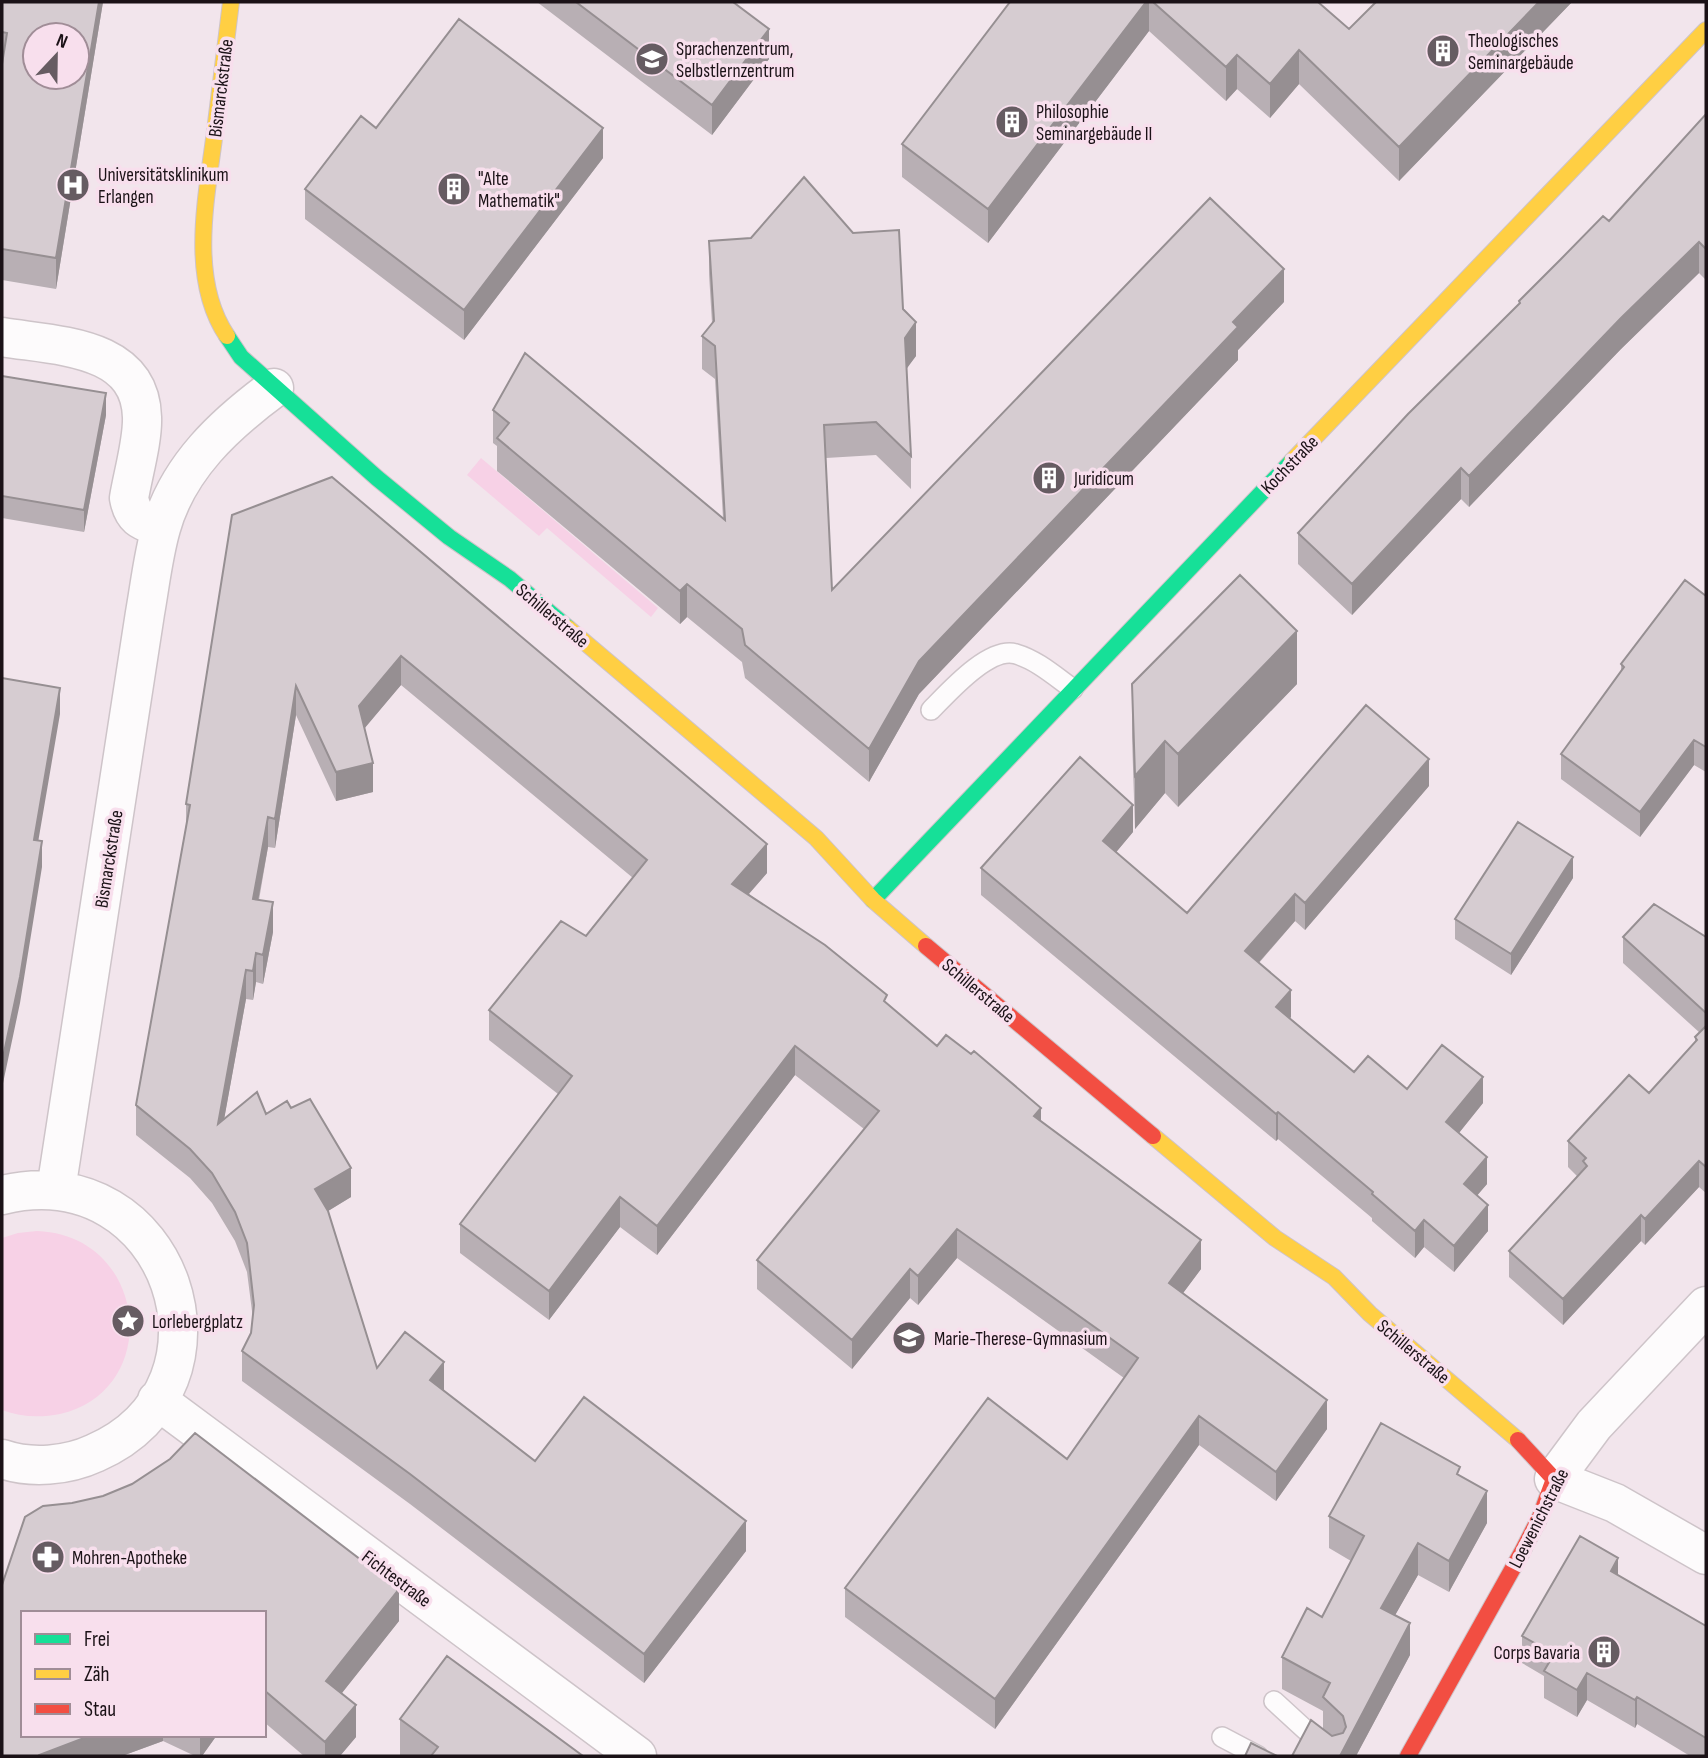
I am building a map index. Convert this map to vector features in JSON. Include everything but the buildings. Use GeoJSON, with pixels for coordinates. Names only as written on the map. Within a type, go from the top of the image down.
{"type":"FeatureCollection","features":[{"type":"Feature","properties":{"kind":"street","name":"Bismarckstraße"},"geometry":{"type":"LineString","coordinates":[[56,1190],[145,613],[161,528],[184,475],[237,415],[274,388],[241,357],[219,324],[210,296],[204,257],[205,214],[231,2]]}},
{"type":"Feature","properties":{"kind":"street","name":"Kochstraße"},"geometry":{"type":"LineString","coordinates":[[873,901],[1706,30]]}},
{"type":"Feature","properties":{"kind":"street"},"geometry":{"type":"LineString","coordinates":[[2,337],[92,353],[123,369],[138,390],[142,418],[130,498],[131,511],[141,521],[161,528]]}},
{"type":"Feature","properties":{"kind":"street","name":"Schillerstraße"},"geometry":{"type":"LineString","coordinates":[[274,388],[449,537],[510,579],[816,838],[873,901],[1275,1238],[1334,1277],[1370,1314],[1528,1448],[1554,1479]]}},
{"type":"Feature","properties":{"kind":"street"},"geometry":{"type":"LineString","coordinates":[[2,1195],[37,1189],[56,1190],[88,1198],[130,1223],[152,1246],[168,1275],[177,1307],[178,1339],[171,1371],[157,1400],[129,1433],[92,1455],[50,1464],[2,1459]]}},
{"type":"Feature","properties":{"kind":"street","name":"Loewenichstraße"},"geometry":{"type":"LineString","coordinates":[[1408,1756],[1522,1552],[1540,1517],[1554,1479],[1594,1425],[1706,1306]]}},
{"type":"Feature","properties":{"kind":"street","name":"Fichtestraße"},"geometry":{"type":"LineString","coordinates":[[157,1400],[637,1756]]}},
{"type":"Feature","properties":{"kind":"street"},"geometry":{"type":"LineString","coordinates":[[1554,1479],[1632,1511],[1706,1555]]}},
{"type":"Feature","properties":{"kind":"lane"},"geometry":{"type":"LineString","coordinates":[[931,710],[966,674],[1000,655],[1014,653],[1073,689]]}},
{"type":"Feature","properties":{"kind":"lane"},"geometry":{"type":"LineString","coordinates":[[1274,1701],[1334,1756]]}},
{"type":"Feature","properties":{"kind":"lane"},"geometry":{"type":"LineString","coordinates":[[1222,1737],[1258,1756]]}},
{"type":"Feature","properties":{"kind":"shaded area"},"geometry":{"type":"Polygon","coordinates":[[[481,458],[658,608],[651,617],[547,528],[539,536],[467,475],[481,458]]]}},
{"type":"Feature","properties":{"kind":"shaded area"},"geometry":{"type":"Polygon","coordinates":[[[37,1231],[74,1239],[102,1258],[120,1284],[129,1315],[128,1347],[116,1376],[93,1399],[60,1414],[38,1416],[2,1410],[2,1238],[37,1231]]]}},
{"type":"Feature","properties":{"kind":"traffic: fast"},"geometry":{"type":"LineString","coordinates":[[227,336],[241,357],[377,478],[449,537],[510,579],[568,628]]}},
{"type":"Feature","properties":{"kind":"traffic: fast"},"geometry":{"type":"LineString","coordinates":[[873,900],[1292,461]]}},
{"type":"Feature","properties":{"kind":"traffic: slow"},"geometry":{"type":"LineString","coordinates":[[227,336],[215,313],[208,289],[203,236],[231,2]]}},
{"type":"Feature","properties":{"kind":"traffic: slow"},"geometry":{"type":"LineString","coordinates":[[1292,461],[1706,30]]}},
{"type":"Feature","properties":{"kind":"traffic: slow"},"geometry":{"type":"LineString","coordinates":[[568,628],[816,838],[873,900],[926,946]]}},
{"type":"Feature","properties":{"kind":"traffic: slow"},"geometry":{"type":"LineString","coordinates":[[1153,1136],[1275,1238],[1334,1277],[1370,1314],[1518,1440]]}},
{"type":"Feature","properties":{"kind":"traffic: jam"},"geometry":{"type":"LineString","coordinates":[[926,946],[1153,1136]]}},
{"type":"Feature","properties":{"kind":"traffic: jam"},"geometry":{"type":"LineString","coordinates":[[1408,1756],[1522,1552],[1540,1517],[1554,1479],[1518,1440]]}},
{"type":"Feature","properties":{"kind":"place","name":"Theologisches Seminargebäude"},"geometry":{"type":"Point","coordinates":[1443,51]}},
{"type":"Feature","properties":{"kind":"place","name":"Sprachenzentrum, Selbstlernzentrum"},"geometry":{"type":"Point","coordinates":[652,59]}},
{"type":"Feature","properties":{"kind":"place","name":"Philosophie Seminargebäude II"},"geometry":{"type":"Point","coordinates":[1012,122]}},
{"type":"Feature","properties":{"kind":"place","name":"Universitätsklinikum Erlangen"},"geometry":{"type":"Point","coordinates":[73,185]}},
{"type":"Feature","properties":{"kind":"place","name":"\"Alte Mathematik\""},"geometry":{"type":"Point","coordinates":[454,189]}},
{"type":"Feature","properties":{"kind":"place","name":"Juridicum"},"geometry":{"type":"Point","coordinates":[1049,478]}},
{"type":"Feature","properties":{"kind":"place","name":"Lorlebergplatz"},"geometry":{"type":"Point","coordinates":[128,1321]}},
{"type":"Feature","properties":{"kind":"place","name":"Marie-Therese-Gymnasium"},"geometry":{"type":"Point","coordinates":[909,1338]}},
{"type":"Feature","properties":{"kind":"place","name":"Mohren-Apotheke"},"geometry":{"type":"Point","coordinates":[48,1557]}},
{"type":"Feature","properties":{"kind":"place","name":"Corps Bavaria"},"geometry":{"type":"Point","coordinates":[1604,1652]}}]}
